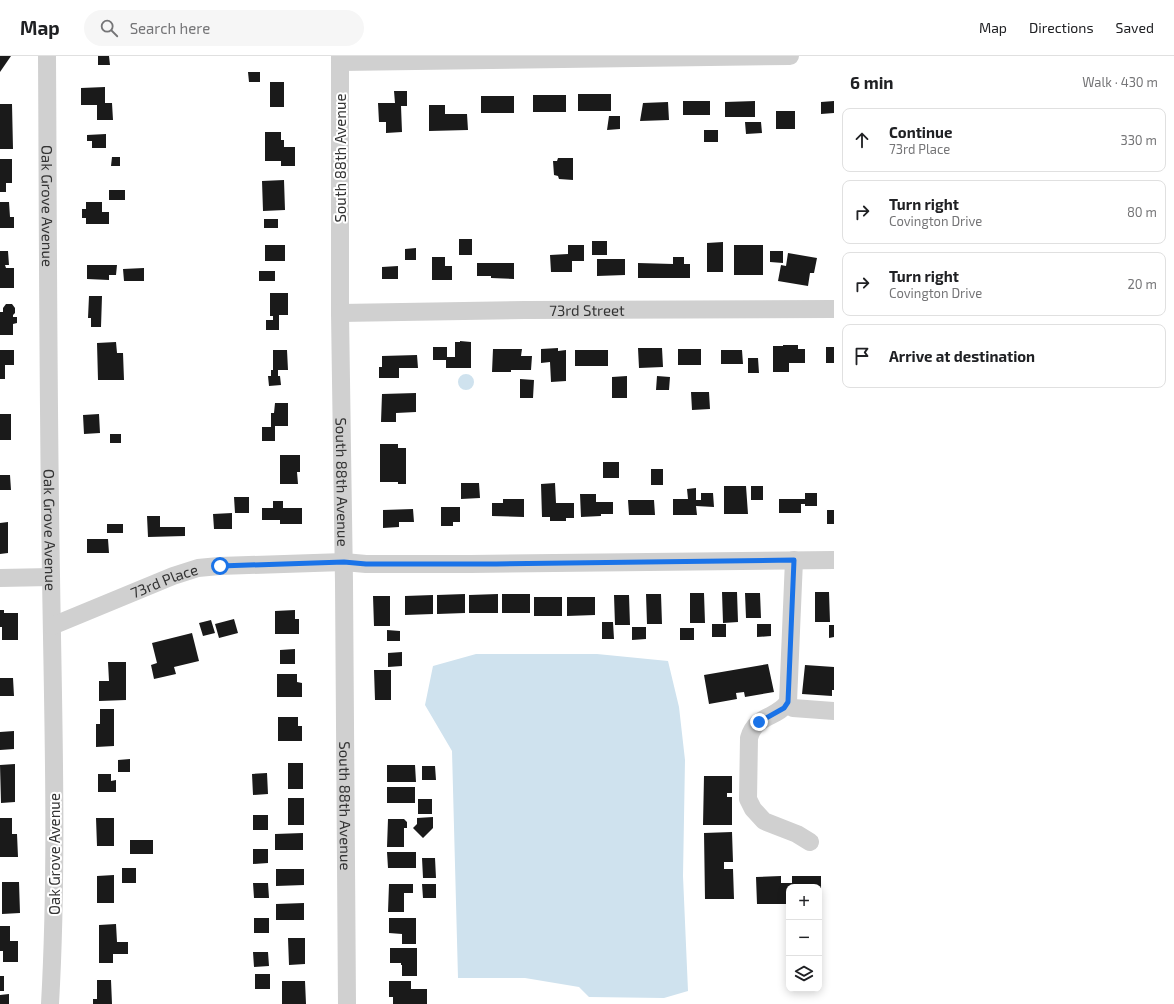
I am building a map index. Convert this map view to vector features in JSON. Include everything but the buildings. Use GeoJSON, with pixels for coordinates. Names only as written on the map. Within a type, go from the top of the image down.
{"type":"FeatureCollection","features":[{"type":"Feature","properties":{"kind":"street","name":"Oak Grove Avenue"},"geometry":{"type":"LineString","coordinates":[[47,56],[54,817],[53,955],[50,1004]]}},
{"type":"Feature","properties":{"kind":"street"},"geometry":{"type":"LineString","coordinates":[[340,59],[790,56]]}},
{"type":"Feature","properties":{"kind":"street","name":"South 88th Avenue"},"geometry":{"type":"LineString","coordinates":[[340,59],[340,313],[344,562],[347,1004]]}},
{"type":"Feature","properties":{"kind":"street","name":"73rd Street"},"geometry":{"type":"LineString","coordinates":[[340,313],[533,310],[834,309]]}},
{"type":"Feature","properties":{"kind":"street"},"geometry":{"type":"LineString","coordinates":[[794,560],[789,689],[787,704],[759,722],[750,734],[748,799],[753,809],[764,821],[797,834],[810,842]]}},
{"type":"Feature","properties":{"kind":"street","name":"73rd Place"},"geometry":{"type":"LineString","coordinates":[[52,626],[173,576],[198,568],[220,566],[344,562],[366,564],[477,564],[834,560]]}},
{"type":"Feature","properties":{"kind":"street"},"geometry":{"type":"LineString","coordinates":[[0,578],[51,577]]}},
{"type":"Feature","properties":{"kind":"street"},"geometry":{"type":"LineString","coordinates":[[787,704],[793,708],[834,711]]}},
{"type":"Feature","properties":{"kind":"water"},"geometry":{"type":"Polygon","coordinates":[[[466,374],[472,376],[474,382],[472,388],[466,390],[460,388],[458,382],[460,376],[466,374]]]}},
{"type":"Feature","properties":{"kind":"water"},"geometry":{"type":"Polygon","coordinates":[[[476,654],[597,654],[668,661],[679,707],[685,760],[683,876],[688,991],[664,998],[589,997],[579,987],[525,978],[458,978],[452,751],[425,705],[433,666],[476,654]]]}},
{"type":"Feature","properties":{"kind":"route"},"geometry":{"type":"LineString","coordinates":[[220,566],[344,562],[366,564],[496,564],[794,560],[788,702],[784,708],[759,722]]}}]}
